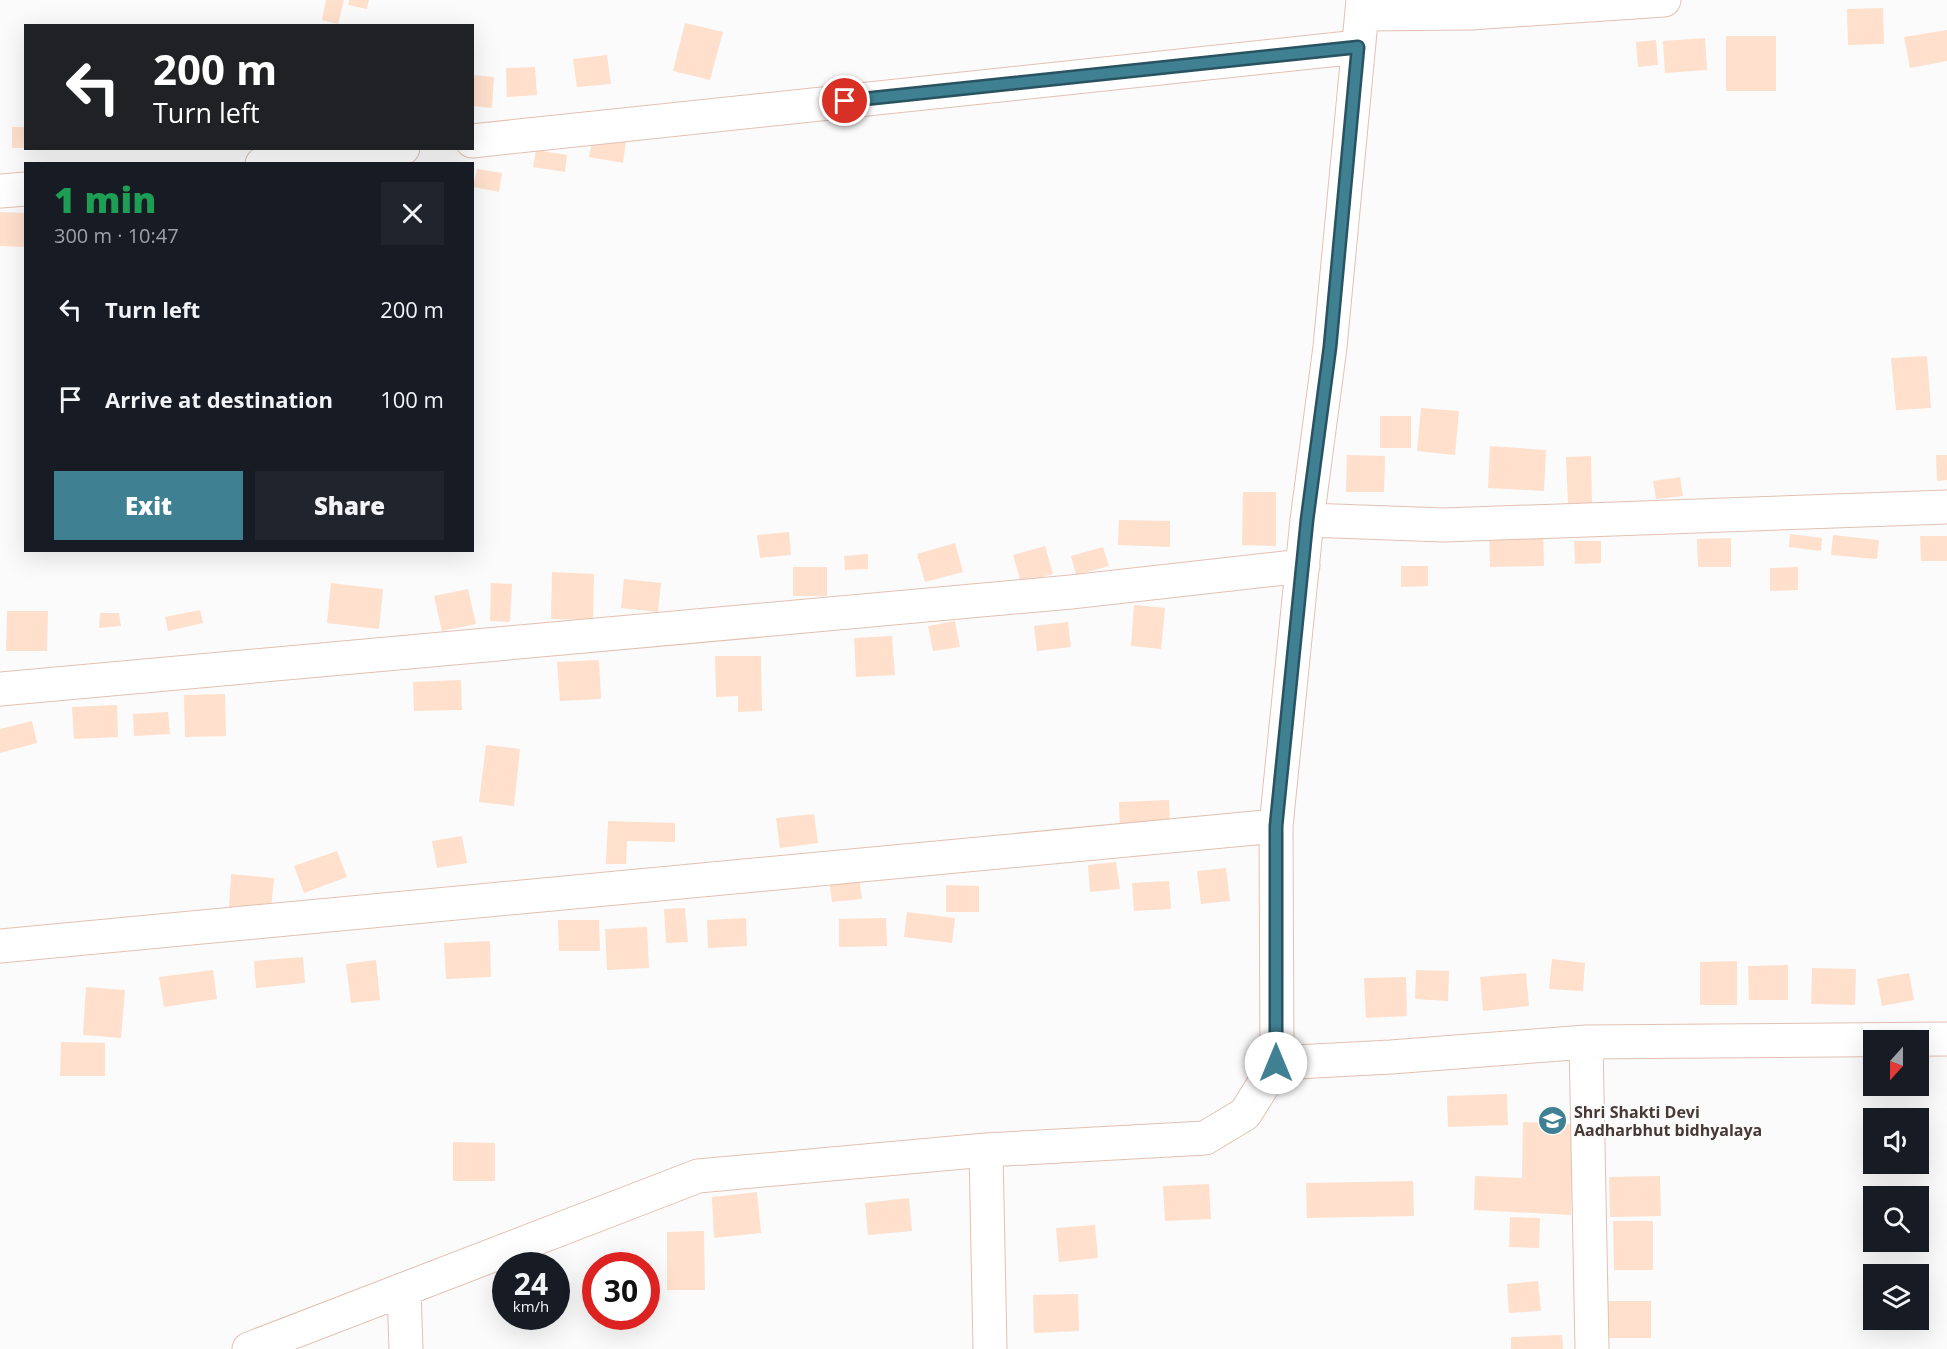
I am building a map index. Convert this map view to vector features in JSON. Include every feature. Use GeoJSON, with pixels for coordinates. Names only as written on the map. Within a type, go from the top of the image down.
{"type":"FeatureCollection","features":[{"type":"Feature","properties":{"kind":"street"},"geometry":{"type":"LineString","coordinates":[[249,1349],[698,1176],[986,1150],[1206,1138],[1245,1114],[1276,1063],[1276,826],[1307,520],[1330,347],[1362,7],[1471,14],[1664,0]]}},
{"type":"Feature","properties":{"kind":"street"},"geometry":{"type":"LineString","coordinates":[[474,141],[1358,47]]}},
{"type":"Feature","properties":{"kind":"street"},"geometry":{"type":"LineString","coordinates":[[280,162],[385,150]]}},
{"type":"Feature","properties":{"kind":"street"},"geometry":{"type":"LineString","coordinates":[[0,191],[24,189]]}},
{"type":"Feature","properties":{"kind":"street"},"geometry":{"type":"LineString","coordinates":[[1307,520],[1444,525],[1947,507]]}},
{"type":"Feature","properties":{"kind":"street"},"geometry":{"type":"LineString","coordinates":[[0,688],[1071,592],[1303,566]]}},
{"type":"Feature","properties":{"kind":"street"},"geometry":{"type":"LineString","coordinates":[[0,945],[1276,826]]}},
{"type":"Feature","properties":{"kind":"street"},"geometry":{"type":"LineString","coordinates":[[1276,1063],[1586,1042],[1947,1039]]}},
{"type":"Feature","properties":{"kind":"street"},"geometry":{"type":"LineString","coordinates":[[1586,1042],[1592,1349]]}},
{"type":"Feature","properties":{"kind":"street"},"geometry":{"type":"LineString","coordinates":[[986,1150],[990,1349]]}},
{"type":"Feature","properties":{"kind":"street"},"geometry":{"type":"LineString","coordinates":[[404,1290],[406,1349]]}},
{"type":"Feature","properties":{"kind":"building"},"geometry":{"type":"Polygon","coordinates":[[[326,0],[344,0],[338,24],[322,20],[326,0]]]}},
{"type":"Feature","properties":{"kind":"building"},"geometry":{"type":"Polygon","coordinates":[[[349,0],[369,0],[367,9],[348,5],[349,0]]]}},
{"type":"Feature","properties":{"kind":"building"},"geometry":{"type":"Polygon","coordinates":[[[1883,8],[1884,44],[1848,45],[1847,9],[1883,8]]]}},
{"type":"Feature","properties":{"kind":"building"},"geometry":{"type":"Polygon","coordinates":[[[685,23],[723,32],[710,80],[673,71],[685,23]]]}},
{"type":"Feature","properties":{"kind":"building"},"geometry":{"type":"Polygon","coordinates":[[[1947,30],[1947,61],[1910,68],[1904,37],[1947,30]]]}},
{"type":"Feature","properties":{"kind":"building"},"geometry":{"type":"Polygon","coordinates":[[[1726,36],[1776,36],[1776,91],[1726,91],[1726,36]]]}},
{"type":"Feature","properties":{"kind":"building"},"geometry":{"type":"Polygon","coordinates":[[[1705,38],[1707,70],[1665,73],[1663,41],[1705,38]]]}},
{"type":"Feature","properties":{"kind":"building"},"geometry":{"type":"Polygon","coordinates":[[[1656,40],[1658,65],[1638,67],[1636,42],[1656,40]]]}},
{"type":"Feature","properties":{"kind":"building"},"geometry":{"type":"Polygon","coordinates":[[[607,55],[611,84],[577,87],[573,59],[607,55]]]}},
{"type":"Feature","properties":{"kind":"building"},"geometry":{"type":"Polygon","coordinates":[[[535,67],[537,95],[507,97],[506,68],[535,67]]]}},
{"type":"Feature","properties":{"kind":"building"},"geometry":{"type":"Polygon","coordinates":[[[474,75],[494,77],[492,108],[474,106],[474,75]]]}},
{"type":"Feature","properties":{"kind":"building"},"geometry":{"type":"Polygon","coordinates":[[[12,127],[24,127],[24,148],[12,148],[12,127]]]}},
{"type":"Feature","properties":{"kind":"building"},"geometry":{"type":"Polygon","coordinates":[[[593,136],[626,141],[623,163],[589,157],[593,136]]]}},
{"type":"Feature","properties":{"kind":"building"},"geometry":{"type":"Polygon","coordinates":[[[536,150],[567,155],[565,172],[533,167],[536,150]]]}},
{"type":"Feature","properties":{"kind":"building"},"geometry":{"type":"Polygon","coordinates":[[[477,169],[502,173],[499,192],[474,187],[477,169]]]}},
{"type":"Feature","properties":{"kind":"building"},"geometry":{"type":"Polygon","coordinates":[[[0,212],[24,213],[24,247],[0,246],[0,212]]]}},
{"type":"Feature","properties":{"kind":"building"},"geometry":{"type":"Polygon","coordinates":[[[1927,356],[1931,408],[1896,410],[1891,358],[1927,356]]]}},
{"type":"Feature","properties":{"kind":"building"},"geometry":{"type":"Polygon","coordinates":[[[1421,408],[1459,411],[1455,455],[1417,451],[1421,408]]]}},
{"type":"Feature","properties":{"kind":"building"},"geometry":{"type":"Polygon","coordinates":[[[1380,416],[1411,416],[1411,448],[1380,448],[1380,416]]]}},
{"type":"Feature","properties":{"kind":"building"},"geometry":{"type":"Polygon","coordinates":[[[1490,446],[1546,450],[1544,491],[1488,488],[1490,446]]]}},
{"type":"Feature","properties":{"kind":"building"},"geometry":{"type":"Polygon","coordinates":[[[1347,455],[1385,456],[1384,492],[1346,492],[1347,455]]]}},
{"type":"Feature","properties":{"kind":"building"},"geometry":{"type":"Polygon","coordinates":[[[1936,455],[1947,455],[1947,480],[1937,481],[1936,455]]]}},
{"type":"Feature","properties":{"kind":"building"},"geometry":{"type":"Polygon","coordinates":[[[1591,456],[1592,503],[1568,503],[1566,457],[1591,456]]]}},
{"type":"Feature","properties":{"kind":"building"},"geometry":{"type":"Polygon","coordinates":[[[1680,477],[1683,496],[1656,499],[1653,481],[1680,477]]]}},
{"type":"Feature","properties":{"kind":"building"},"geometry":{"type":"Polygon","coordinates":[[[1243,492],[1276,492],[1276,546],[1242,545],[1243,492]]]}},
{"type":"Feature","properties":{"kind":"building"},"geometry":{"type":"Polygon","coordinates":[[[1119,520],[1170,521],[1170,547],[1118,545],[1119,520]]]}},
{"type":"Feature","properties":{"kind":"building"},"geometry":{"type":"Polygon","coordinates":[[[1543,528],[1544,566],[1490,567],[1489,529],[1543,528]]]}},
{"type":"Feature","properties":{"kind":"building"},"geometry":{"type":"Polygon","coordinates":[[[789,532],[791,555],[760,558],[757,535],[789,532]]]}},
{"type":"Feature","properties":{"kind":"building"},"geometry":{"type":"Polygon","coordinates":[[[1790,534],[1822,538],[1821,551],[1789,547],[1790,534]]]}},
{"type":"Feature","properties":{"kind":"building"},"geometry":{"type":"Polygon","coordinates":[[[1833,535],[1879,540],[1877,559],[1831,555],[1833,535]]]}},
{"type":"Feature","properties":{"kind":"building"},"geometry":{"type":"Polygon","coordinates":[[[1920,536],[1947,536],[1947,561],[1921,561],[1920,536]]]}},
{"type":"Feature","properties":{"kind":"building"},"geometry":{"type":"Polygon","coordinates":[[[1731,538],[1731,567],[1698,567],[1697,539],[1731,538]]]}},
{"type":"Feature","properties":{"kind":"building"},"geometry":{"type":"Polygon","coordinates":[[[1574,541],[1601,541],[1601,563],[1575,564],[1574,541]]]}},
{"type":"Feature","properties":{"kind":"building"},"geometry":{"type":"Polygon","coordinates":[[[955,543],[963,572],[925,582],[917,554],[955,543]]]}},
{"type":"Feature","properties":{"kind":"building"},"geometry":{"type":"Polygon","coordinates":[[[1045,546],[1053,574],[1021,583],[1013,555],[1045,546]]]}},
{"type":"Feature","properties":{"kind":"building"},"geometry":{"type":"Polygon","coordinates":[[[1103,547],[1109,566],[1076,575],[1071,556],[1103,547]]]}},
{"type":"Feature","properties":{"kind":"building"},"geometry":{"type":"Polygon","coordinates":[[[868,554],[868,569],[845,570],[844,556],[868,554]]]}},
{"type":"Feature","properties":{"kind":"building"},"geometry":{"type":"Polygon","coordinates":[[[1401,566],[1428,566],[1428,586],[1401,587],[1401,566]]]}},
{"type":"Feature","properties":{"kind":"building"},"geometry":{"type":"Polygon","coordinates":[[[793,567],[827,567],[827,596],[793,596],[793,567]]]}},
{"type":"Feature","properties":{"kind":"building"},"geometry":{"type":"Polygon","coordinates":[[[1798,567],[1798,590],[1770,591],[1770,568],[1798,567]]]}},
{"type":"Feature","properties":{"kind":"building"},"geometry":{"type":"Polygon","coordinates":[[[552,572],[594,574],[593,620],[551,619],[552,572]]]}},
{"type":"Feature","properties":{"kind":"building"},"geometry":{"type":"Polygon","coordinates":[[[624,579],[661,583],[658,612],[621,608],[624,579]]]}},
{"type":"Feature","properties":{"kind":"building"},"geometry":{"type":"Polygon","coordinates":[[[331,583],[383,589],[379,629],[327,623],[331,583]]]}},
{"type":"Feature","properties":{"kind":"building"},"geometry":{"type":"Polygon","coordinates":[[[491,583],[512,584],[510,622],[490,621],[491,583]]]}},
{"type":"Feature","properties":{"kind":"building"},"geometry":{"type":"Polygon","coordinates":[[[468,589],[476,624],[442,631],[434,596],[468,589]]]}},
{"type":"Feature","properties":{"kind":"building"},"geometry":{"type":"Polygon","coordinates":[[[1134,605],[1165,608],[1161,649],[1131,646],[1134,605]]]}},
{"type":"Feature","properties":{"kind":"building"},"geometry":{"type":"Polygon","coordinates":[[[200,610],[203,623],[168,631],[165,617],[200,610]]]}},
{"type":"Feature","properties":{"kind":"building"},"geometry":{"type":"Polygon","coordinates":[[[7,611],[48,611],[47,651],[6,651],[7,611]]]}},
{"type":"Feature","properties":{"kind":"building"},"geometry":{"type":"Polygon","coordinates":[[[100,613],[119,613],[121,626],[99,628],[100,613]]]}},
{"type":"Feature","properties":{"kind":"building"},"geometry":{"type":"Polygon","coordinates":[[[955,621],[960,647],[933,651],[928,626],[955,621]]]}},
{"type":"Feature","properties":{"kind":"building"},"geometry":{"type":"Polygon","coordinates":[[[1068,622],[1071,647],[1037,651],[1034,626],[1068,622]]]}},
{"type":"Feature","properties":{"kind":"building"},"geometry":{"type":"Polygon","coordinates":[[[892,636],[895,675],[856,677],[854,638],[892,636]]]}},
{"type":"Feature","properties":{"kind":"building"},"geometry":{"type":"Polygon","coordinates":[[[715,656],[761,656],[762,711],[738,712],[738,696],[716,697],[715,656]]]}},
{"type":"Feature","properties":{"kind":"building"},"geometry":{"type":"Polygon","coordinates":[[[599,660],[601,699],[560,701],[557,662],[599,660]]]}},
{"type":"Feature","properties":{"kind":"building"},"geometry":{"type":"Polygon","coordinates":[[[461,680],[462,710],[414,711],[413,682],[461,680]]]}},
{"type":"Feature","properties":{"kind":"building"},"geometry":{"type":"Polygon","coordinates":[[[225,694],[226,736],[185,737],[184,695],[225,694]]]}},
{"type":"Feature","properties":{"kind":"building"},"geometry":{"type":"Polygon","coordinates":[[[117,705],[118,737],[74,739],[72,707],[117,705]]]}},
{"type":"Feature","properties":{"kind":"building"},"geometry":{"type":"Polygon","coordinates":[[[168,712],[170,734],[134,736],[133,714],[168,712]]]}},
{"type":"Feature","properties":{"kind":"building"},"geometry":{"type":"Polygon","coordinates":[[[32,721],[37,743],[0,753],[0,729],[32,721]]]}},
{"type":"Feature","properties":{"kind":"building"},"geometry":{"type":"Polygon","coordinates":[[[486,745],[520,749],[514,806],[479,802],[486,745]]]}},
{"type":"Feature","properties":{"kind":"building"},"geometry":{"type":"Polygon","coordinates":[[[1169,800],[1170,828],[1120,830],[1119,802],[1169,800]]]}},
{"type":"Feature","properties":{"kind":"building"},"geometry":{"type":"Polygon","coordinates":[[[814,814],[818,843],[780,848],[776,818],[814,814]]]}},
{"type":"Feature","properties":{"kind":"building"},"geometry":{"type":"Polygon","coordinates":[[[608,821],[675,823],[675,842],[627,841],[626,864],[606,864],[608,821]]]}},
{"type":"Feature","properties":{"kind":"building"},"geometry":{"type":"Polygon","coordinates":[[[462,836],[467,863],[437,868],[432,841],[462,836]]]}},
{"type":"Feature","properties":{"kind":"building"},"geometry":{"type":"Polygon","coordinates":[[[337,851],[347,877],[304,893],[294,866],[337,851]]]}},
{"type":"Feature","properties":{"kind":"building"},"geometry":{"type":"Polygon","coordinates":[[[1116,862],[1120,889],[1090,892],[1088,865],[1116,862]]]}},
{"type":"Feature","properties":{"kind":"building"},"geometry":{"type":"Polygon","coordinates":[[[1226,868],[1230,901],[1201,904],[1197,871],[1226,868]]]}},
{"type":"Feature","properties":{"kind":"building"},"geometry":{"type":"Polygon","coordinates":[[[231,874],[274,878],[271,910],[229,907],[231,874]]]}},
{"type":"Feature","properties":{"kind":"building"},"geometry":{"type":"Polygon","coordinates":[[[859,877],[862,899],[832,902],[829,880],[859,877]]]}},
{"type":"Feature","properties":{"kind":"building"},"geometry":{"type":"Polygon","coordinates":[[[1169,881],[1171,909],[1134,911],[1132,883],[1169,881]]]}},
{"type":"Feature","properties":{"kind":"building"},"geometry":{"type":"Polygon","coordinates":[[[946,885],[979,886],[979,912],[946,912],[946,885]]]}},
{"type":"Feature","properties":{"kind":"building"},"geometry":{"type":"Polygon","coordinates":[[[685,908],[688,942],[666,943],[664,909],[685,908]]]}},
{"type":"Feature","properties":{"kind":"building"},"geometry":{"type":"Polygon","coordinates":[[[907,912],[955,918],[952,943],[904,937],[907,912]]]}},
{"type":"Feature","properties":{"kind":"building"},"geometry":{"type":"Polygon","coordinates":[[[746,918],[747,946],[708,948],[707,920],[746,918]]]}},
{"type":"Feature","properties":{"kind":"building"},"geometry":{"type":"Polygon","coordinates":[[[886,918],[887,946],[839,947],[839,919],[886,918]]]}},
{"type":"Feature","properties":{"kind":"building"},"geometry":{"type":"Polygon","coordinates":[[[558,920],[599,920],[600,951],[559,951],[558,920]]]}},
{"type":"Feature","properties":{"kind":"building"},"geometry":{"type":"Polygon","coordinates":[[[647,927],[649,968],[607,970],[605,929],[647,927]]]}},
{"type":"Feature","properties":{"kind":"building"},"geometry":{"type":"Polygon","coordinates":[[[490,941],[491,977],[446,979],[444,943],[490,941]]]}},
{"type":"Feature","properties":{"kind":"building"},"geometry":{"type":"Polygon","coordinates":[[[303,957],[305,983],[256,988],[254,961],[303,957]]]}},
{"type":"Feature","properties":{"kind":"building"},"geometry":{"type":"Polygon","coordinates":[[[1552,959],[1585,963],[1583,991],[1549,989],[1552,959]]]}},
{"type":"Feature","properties":{"kind":"building"},"geometry":{"type":"Polygon","coordinates":[[[376,960],[380,1000],[351,1003],[346,964],[376,960]]]}},
{"type":"Feature","properties":{"kind":"building"},"geometry":{"type":"Polygon","coordinates":[[[1737,961],[1737,1005],[1700,1005],[1700,962],[1737,961]]]}},
{"type":"Feature","properties":{"kind":"building"},"geometry":{"type":"Polygon","coordinates":[[[1788,965],[1788,1000],[1749,1000],[1748,966],[1788,965]]]}},
{"type":"Feature","properties":{"kind":"building"},"geometry":{"type":"Polygon","coordinates":[[[1812,968],[1856,969],[1855,1005],[1811,1004],[1812,968]]]}},
{"type":"Feature","properties":{"kind":"building"},"geometry":{"type":"Polygon","coordinates":[[[213,970],[217,999],[164,1007],[159,977],[213,970]]]}},
{"type":"Feature","properties":{"kind":"building"},"geometry":{"type":"Polygon","coordinates":[[[1416,970],[1449,971],[1448,1001],[1415,999],[1416,970]]]}},
{"type":"Feature","properties":{"kind":"building"},"geometry":{"type":"Polygon","coordinates":[[[1526,973],[1529,1006],[1483,1011],[1480,977],[1526,973]]]}},
{"type":"Feature","properties":{"kind":"building"},"geometry":{"type":"Polygon","coordinates":[[[1909,973],[1914,1000],[1882,1006],[1877,979],[1909,973]]]}},
{"type":"Feature","properties":{"kind":"building"},"geometry":{"type":"Polygon","coordinates":[[[1406,977],[1407,1016],[1366,1018],[1364,978],[1406,977]]]}},
{"type":"Feature","properties":{"kind":"building"},"geometry":{"type":"Polygon","coordinates":[[[86,987],[125,990],[121,1038],[83,1035],[86,987]]]}},
{"type":"Feature","properties":{"kind":"building"},"geometry":{"type":"Polygon","coordinates":[[[61,1042],[105,1043],[105,1076],[60,1076],[61,1042]]]}},
{"type":"Feature","properties":{"kind":"building"},"geometry":{"type":"Polygon","coordinates":[[[1507,1094],[1508,1125],[1448,1127],[1447,1096],[1507,1094]]]}},
{"type":"Feature","properties":{"kind":"building"},"geometry":{"type":"Polygon","coordinates":[[[1523,1122],[1573,1124],[1571,1215],[1474,1210],[1475,1176],[1522,1178],[1523,1122]]]}},
{"type":"Feature","properties":{"kind":"building"},"geometry":{"type":"Polygon","coordinates":[[[453,1142],[495,1143],[495,1181],[453,1181],[453,1142]]]}},
{"type":"Feature","properties":{"kind":"building"},"geometry":{"type":"Polygon","coordinates":[[[1660,1176],[1661,1216],[1610,1217],[1609,1177],[1660,1176]]]}},
{"type":"Feature","properties":{"kind":"building"},"geometry":{"type":"Polygon","coordinates":[[[1413,1181],[1414,1216],[1307,1218],[1306,1183],[1413,1181]]]}},
{"type":"Feature","properties":{"kind":"building"},"geometry":{"type":"Polygon","coordinates":[[[1209,1184],[1211,1219],[1165,1221],[1163,1186],[1209,1184]]]}},
{"type":"Feature","properties":{"kind":"building"},"geometry":{"type":"Polygon","coordinates":[[[757,1192],[761,1233],[714,1238],[712,1197],[757,1192]]]}},
{"type":"Feature","properties":{"kind":"building"},"geometry":{"type":"Polygon","coordinates":[[[909,1198],[912,1231],[868,1235],[865,1203],[909,1198]]]}},
{"type":"Feature","properties":{"kind":"building"},"geometry":{"type":"Polygon","coordinates":[[[1510,1217],[1540,1218],[1539,1248],[1509,1247],[1510,1217]]]}},
{"type":"Feature","properties":{"kind":"building"},"geometry":{"type":"Polygon","coordinates":[[[1613,1221],[1653,1221],[1653,1270],[1614,1270],[1613,1221]]]}},
{"type":"Feature","properties":{"kind":"building"},"geometry":{"type":"Polygon","coordinates":[[[1095,1225],[1098,1258],[1059,1262],[1056,1228],[1095,1225]]]}},
{"type":"Feature","properties":{"kind":"building"},"geometry":{"type":"Polygon","coordinates":[[[704,1231],[705,1290],[667,1290],[667,1232],[704,1231]]]}},
{"type":"Feature","properties":{"kind":"building"},"geometry":{"type":"Polygon","coordinates":[[[1538,1281],[1541,1311],[1509,1313],[1507,1284],[1538,1281]]]}},
{"type":"Feature","properties":{"kind":"building"},"geometry":{"type":"Polygon","coordinates":[[[1078,1294],[1079,1331],[1034,1333],[1033,1295],[1078,1294]]]}},
{"type":"Feature","properties":{"kind":"building"},"geometry":{"type":"Polygon","coordinates":[[[1605,1301],[1651,1301],[1651,1338],[1605,1338],[1605,1301]]]}},
{"type":"Feature","properties":{"kind":"building"},"geometry":{"type":"Polygon","coordinates":[[[1562,1335],[1563,1349],[1511,1349],[1511,1337],[1562,1335]]]}},
{"type":"Feature","properties":{"kind":"place","name":"Shri Shakti Devi Aadharbhut bidhyalaya"},"geometry":{"type":"Point","coordinates":[1553,1121]}},
{"type":"Feature","properties":{"kind":"route"},"geometry":{"type":"LineString","coordinates":[[845,101],[1358,47],[1330,347],[1307,520],[1276,826],[1276,1063]]}}]}
